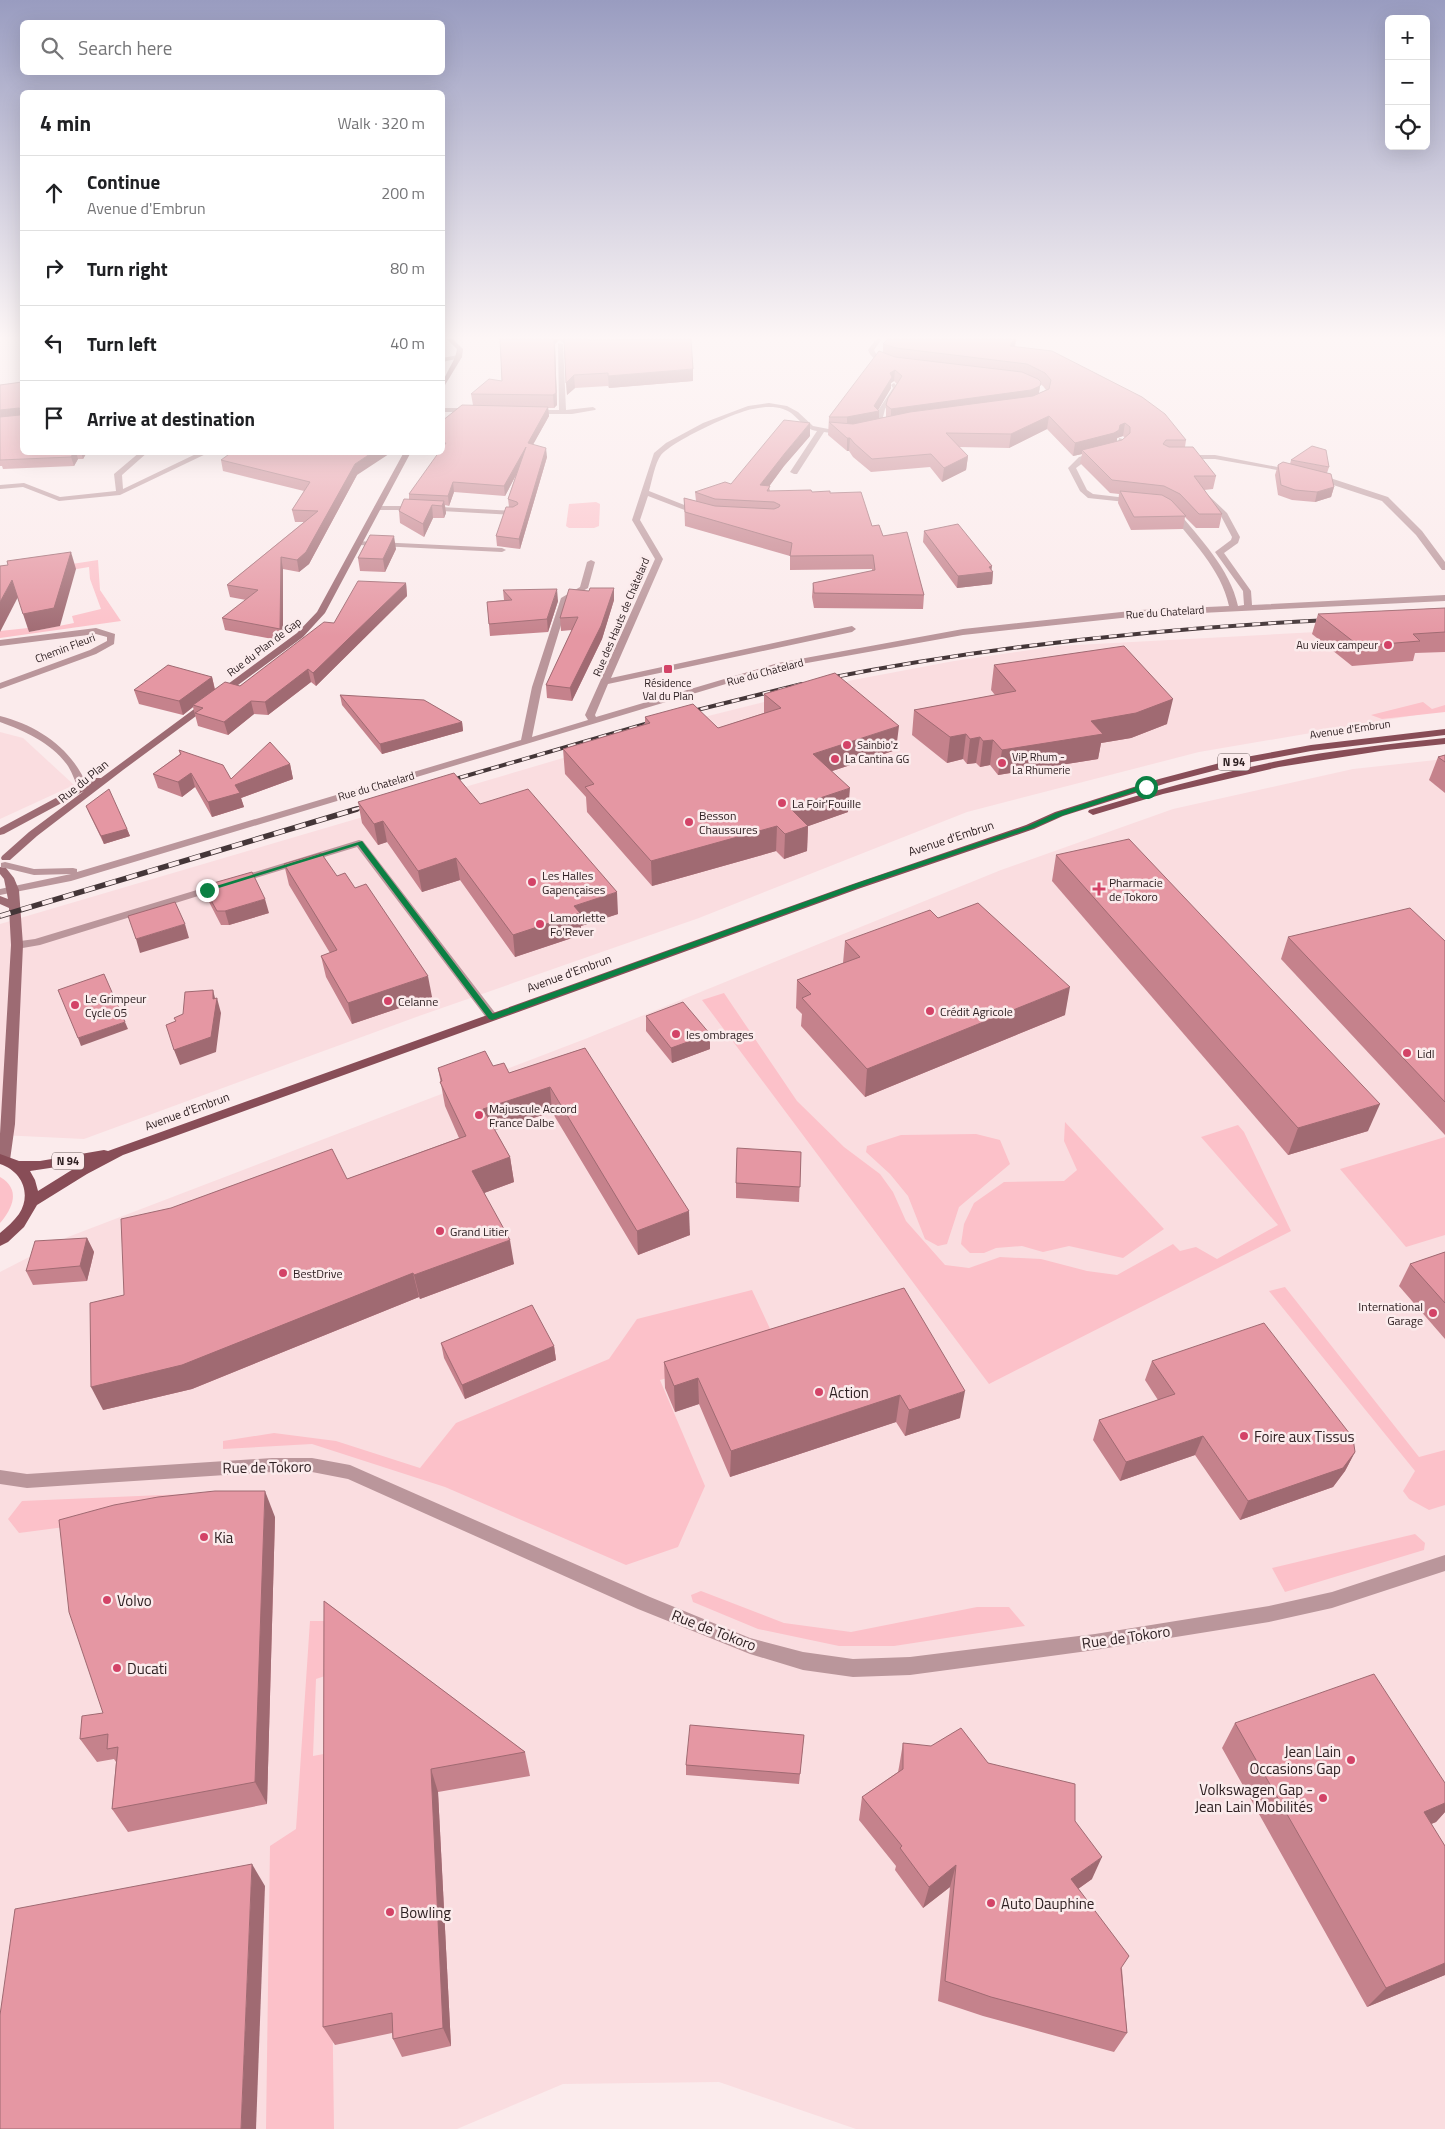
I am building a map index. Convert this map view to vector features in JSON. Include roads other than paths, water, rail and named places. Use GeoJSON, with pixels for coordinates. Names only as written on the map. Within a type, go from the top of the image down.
{"type":"FeatureCollection","features":[{"type":"Feature","properties":{"kind":"main road","name":"Rue du Plan de Gap"},"geometry":{"type":"LineString","coordinates":[[119,768],[300,635],[312,624],[321,612],[406,455]]}},
{"type":"Feature","properties":{"kind":"main road","name":"Avenue d'Embrun"},"geometry":{"type":"LineString","coordinates":[[31,1202],[82,1170],[118,1152],[870,881],[1030,827],[1068,811],[1235,762],[1311,748],[1445,732]]}},
{"type":"Feature","properties":{"kind":"main road","name":"Avenue d'Embrun"},"geometry":{"type":"LineString","coordinates":[[1030,827],[1099,811],[1160,792],[1279,764],[1387,747],[1445,741]]}},
{"type":"Feature","properties":{"kind":"main road","name":"Rue du Plan"},"geometry":{"type":"LineString","coordinates":[[0,832],[119,768]]}},
{"type":"Feature","properties":{"kind":"main road","name":"Rue du Plan"},"geometry":{"type":"LineString","coordinates":[[2,863],[33,834],[94,790],[119,768]]}},
{"type":"Feature","properties":{"kind":"main road"},"geometry":{"type":"LineString","coordinates":[[0,1241],[13,1230],[25,1215],[31,1202],[32,1188],[28,1176],[18,1166],[2,1160],[7,1142],[17,945],[13,890],[2,863]]}},
{"type":"Feature","properties":{"kind":"main road"},"geometry":{"type":"LineString","coordinates":[[0,899],[13,906]]}},
{"type":"Feature","properties":{"kind":"main road"},"geometry":{"type":"LineString","coordinates":[[0,1119],[9,1107]]}},
{"type":"Feature","properties":{"kind":"main road","name":"Avenue d'Embrun"},"geometry":{"type":"LineString","coordinates":[[18,1166],[40,1166],[118,1152]]}},
{"type":"Feature","properties":{"kind":"street","name":"Rue des Hauts de Châtelard"},"geometry":{"type":"LineString","coordinates":[[593,721],[590,715],[659,559],[636,520],[644,492],[657,455],[668,444],[679,438]]}},
{"type":"Feature","properties":{"kind":"street"},"geometry":{"type":"LineString","coordinates":[[794,472],[817,438]]}},
{"type":"Feature","properties":{"kind":"street"},"geometry":{"type":"LineString","coordinates":[[1122,440],[1122,446],[1115,450],[1076,460],[1072,468],[1084,491],[1091,496],[1147,502]]}},
{"type":"Feature","properties":{"kind":"street"},"geometry":{"type":"LineString","coordinates":[[120,492],[118,474],[141,455]]}},
{"type":"Feature","properties":{"kind":"street"},"geometry":{"type":"LineString","coordinates":[[0,487],[24,485],[59,499],[120,492],[200,455]]}},
{"type":"Feature","properties":{"kind":"street"},"geometry":{"type":"LineString","coordinates":[[1174,457],[1215,458],[1299,472]]}},
{"type":"Feature","properties":{"kind":"street"},"geometry":{"type":"LineString","coordinates":[[1308,474],[1326,478],[1384,499],[1420,533],[1445,568]]}},
{"type":"Feature","properties":{"kind":"street"},"geometry":{"type":"LineString","coordinates":[[644,492],[662,496],[705,513]]}},
{"type":"Feature","properties":{"kind":"street"},"geometry":{"type":"LineString","coordinates":[[1206,496],[1224,515],[1236,537],[1235,541],[1219,552],[1247,591],[1248,606]]}},
{"type":"Feature","properties":{"kind":"street"},"geometry":{"type":"LineString","coordinates":[[1167,507],[1195,538],[1222,577],[1233,598],[1234,607]]}},
{"type":"Feature","properties":{"kind":"street"},"geometry":{"type":"LineString","coordinates":[[378,508],[423,508],[513,513]]}},
{"type":"Feature","properties":{"kind":"street"},"geometry":{"type":"LineString","coordinates":[[359,543],[502,550]]}},
{"type":"Feature","properties":{"kind":"street"},"geometry":{"type":"LineString","coordinates":[[526,741],[528,726],[549,647],[565,598],[584,588],[591,562]]}},
{"type":"Feature","properties":{"kind":"street","name":"Rue du Chatelard"},"geometry":{"type":"LineString","coordinates":[[0,892],[67,879],[107,865],[778,666],[963,632],[1140,613],[1248,606],[1445,598]]}},
{"type":"Feature","properties":{"kind":"street"},"geometry":{"type":"LineString","coordinates":[[605,682],[852,629]]}},
{"type":"Feature","properties":{"kind":"street","name":"Chemin Fleuri"},"geometry":{"type":"LineString","coordinates":[[0,643],[96,631],[112,636],[107,645],[93,652],[0,686]]}},
{"type":"Feature","properties":{"kind":"street"},"geometry":{"type":"LineString","coordinates":[[0,719],[38,734],[72,763],[83,788]]}},
{"type":"Feature","properties":{"kind":"street"},"geometry":{"type":"LineString","coordinates":[[17,945],[36,942],[359,843],[492,1017]]}},
{"type":"Feature","properties":{"kind":"street","name":"Rue du Chatelard"},"geometry":{"type":"LineString","coordinates":[[2,863],[34,872],[64,872],[107,865]]}},
{"type":"Feature","properties":{"kind":"street","name":"Rue de Tokoro"},"geometry":{"type":"LineString","coordinates":[[0,1477],[27,1481],[272,1465],[312,1466],[350,1472],[644,1603],[750,1646],[803,1661],[853,1668],[910,1666],[1095,1642],[1269,1614],[1332,1600],[1445,1563]]}},
{"type":"Feature","properties":{"kind":"railway"},"geometry":{"type":"LineString","coordinates":[[824,679],[950,657],[1076,640],[1139,633],[1330,620]]}},
{"type":"Feature","properties":{"kind":"railway"},"geometry":{"type":"LineString","coordinates":[[685,713],[802,684]]}},
{"type":"Feature","properties":{"kind":"railway"},"geometry":{"type":"LineString","coordinates":[[445,782],[659,720]]}},
{"type":"Feature","properties":{"kind":"railway"},"geometry":{"type":"LineString","coordinates":[[352,810],[374,804]]}},
{"type":"Feature","properties":{"kind":"railway"},"geometry":{"type":"LineString","coordinates":[[0,916],[357,809]]}},
{"type":"Feature","properties":{"kind":"place","name":"Au vieux campeur"},"geometry":{"type":"Point","coordinates":[1388,645]}},
{"type":"Feature","properties":{"kind":"place","name":"Résidence Val du Plan"},"geometry":{"type":"Point","coordinates":[668,669]}},
{"type":"Feature","properties":{"kind":"place","name":"Sainbio'z"},"geometry":{"type":"Point","coordinates":[847,745]}},
{"type":"Feature","properties":{"kind":"place","name":"La Cantina GG"},"geometry":{"type":"Point","coordinates":[835,759]}},
{"type":"Feature","properties":{"kind":"place","name":"ViP Rhum - La Rhumerie"},"geometry":{"type":"Point","coordinates":[1002,763]}},
{"type":"Feature","properties":{"kind":"place","name":"La Foir'Fouille"},"geometry":{"type":"Point","coordinates":[782,803]}},
{"type":"Feature","properties":{"kind":"place","name":"Besson Chaussures"},"geometry":{"type":"Point","coordinates":[689,822]}},
{"type":"Feature","properties":{"kind":"place","name":"Les Halles Gapençaises"},"geometry":{"type":"Point","coordinates":[532,882]}},
{"type":"Feature","properties":{"kind":"place","name":"Pharmacie de Tokoro"},"geometry":{"type":"Point","coordinates":[1099,889]}},
{"type":"Feature","properties":{"kind":"place","name":"Lamorlette Fo'Rever"},"geometry":{"type":"Point","coordinates":[540,924]}},
{"type":"Feature","properties":{"kind":"place","name":"Celanne"},"geometry":{"type":"Point","coordinates":[388,1001]}},
{"type":"Feature","properties":{"kind":"place","name":"Le Grimpeur Cycle 05"},"geometry":{"type":"Point","coordinates":[75,1005]}},
{"type":"Feature","properties":{"kind":"place","name":"Crédit Agricole"},"geometry":{"type":"Point","coordinates":[930,1011]}},
{"type":"Feature","properties":{"kind":"place","name":"les ombrages"},"geometry":{"type":"Point","coordinates":[676,1034]}},
{"type":"Feature","properties":{"kind":"place","name":"Lidl"},"geometry":{"type":"Point","coordinates":[1407,1053]}},
{"type":"Feature","properties":{"kind":"place","name":"Majuscule Accord France Dalbe"},"geometry":{"type":"Point","coordinates":[479,1115]}},
{"type":"Feature","properties":{"kind":"place","name":"Grand Litier"},"geometry":{"type":"Point","coordinates":[440,1231]}},
{"type":"Feature","properties":{"kind":"place","name":"BestDrive"},"geometry":{"type":"Point","coordinates":[283,1273]}},
{"type":"Feature","properties":{"kind":"place","name":"International Garage"},"geometry":{"type":"Point","coordinates":[1433,1313]}},
{"type":"Feature","properties":{"kind":"place","name":"Action"},"geometry":{"type":"Point","coordinates":[819,1392]}},
{"type":"Feature","properties":{"kind":"place","name":"Foire aux Tissus"},"geometry":{"type":"Point","coordinates":[1244,1436]}},
{"type":"Feature","properties":{"kind":"place","name":"Kia"},"geometry":{"type":"Point","coordinates":[204,1537]}},
{"type":"Feature","properties":{"kind":"place","name":"Volvo"},"geometry":{"type":"Point","coordinates":[107,1600]}},
{"type":"Feature","properties":{"kind":"place","name":"Ducati"},"geometry":{"type":"Point","coordinates":[117,1668]}},
{"type":"Feature","properties":{"kind":"place","name":"Jean Lain Occasions Gap"},"geometry":{"type":"Point","coordinates":[1351,1760]}},
{"type":"Feature","properties":{"kind":"place","name":"Volkswagen Gap - Jean Lain Mobilités"},"geometry":{"type":"Point","coordinates":[1323,1798]}},
{"type":"Feature","properties":{"kind":"place","name":"Auto Dauphine"},"geometry":{"type":"Point","coordinates":[991,1903]}},
{"type":"Feature","properties":{"kind":"place","name":"Bowling"},"geometry":{"type":"Point","coordinates":[390,1912]}}]}
